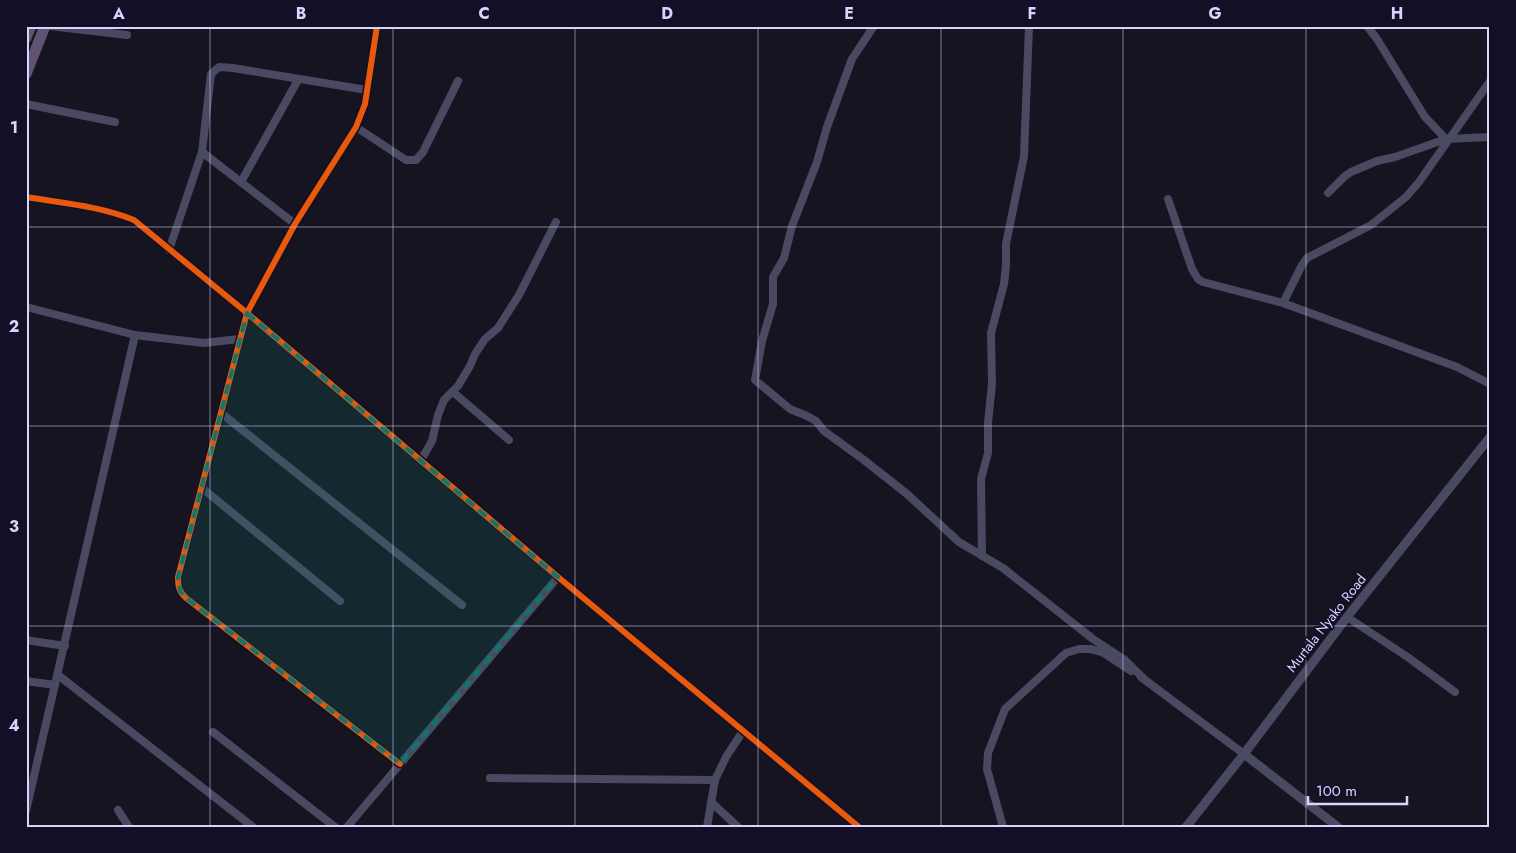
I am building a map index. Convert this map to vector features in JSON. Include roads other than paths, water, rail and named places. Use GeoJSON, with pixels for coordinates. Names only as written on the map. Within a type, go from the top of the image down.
{"type":"FeatureCollection","features":[{"type":"Feature","properties":{"kind":"main road"},"geometry":{"type":"LineString","coordinates":[[26,38],[30,26]]}},
{"type":"Feature","properties":{"kind":"main road"},"geometry":{"type":"LineString","coordinates":[[26,74],[45,26]]}},
{"type":"Feature","properties":{"kind":"street"},"geometry":{"type":"LineString","coordinates":[[50,26],[127,35]]}},
{"type":"Feature","properties":{"kind":"street"},"geometry":{"type":"LineString","coordinates":[[376,26],[365,104],[356,127],[296,224],[247,313],[178,577],[180,592],[186,598],[400,764]]}},
{"type":"Feature","properties":{"kind":"street"},"geometry":{"type":"LineString","coordinates":[[874,26],[852,59],[817,162],[792,226],[784,258],[773,277],[773,304],[762,341],[755,380],[790,409],[816,421],[824,432],[864,460],[907,494],[959,542],[1003,568],[1093,639],[1125,660],[1144,679]]}},
{"type":"Feature","properties":{"kind":"street"},"geometry":{"type":"LineString","coordinates":[[982,556],[982,479],[988,453],[988,423],[992,384],[991,333],[1004,284],[1006,244],[1024,156],[1029,26]]}},
{"type":"Feature","properties":{"kind":"street"},"geometry":{"type":"LineString","coordinates":[[1366,26],[1377,39],[1425,117],[1447,140]]}},
{"type":"Feature","properties":{"kind":"street"},"geometry":{"type":"LineString","coordinates":[[169,250],[202,152],[211,74],[220,67],[367,90]]}},
{"type":"Feature","properties":{"kind":"street"},"geometry":{"type":"LineString","coordinates":[[241,182],[298,80]]}},
{"type":"Feature","properties":{"kind":"street"},"geometry":{"type":"LineString","coordinates":[[1283,303],[1307,258],[1371,225],[1401,202],[1419,182],[1490,80]]}},
{"type":"Feature","properties":{"kind":"street"},"geometry":{"type":"LineString","coordinates":[[356,127],[406,160],[416,160],[422,152],[458,81]]}},
{"type":"Feature","properties":{"kind":"street"},"geometry":{"type":"LineString","coordinates":[[26,104],[115,122]]}},
{"type":"Feature","properties":{"kind":"street"},"geometry":{"type":"LineString","coordinates":[[1328,193],[1344,176],[1377,161],[1447,140],[1490,137]]}},
{"type":"Feature","properties":{"kind":"street"},"geometry":{"type":"LineString","coordinates":[[202,152],[296,224]]}},
{"type":"Feature","properties":{"kind":"street"},"geometry":{"type":"LineString","coordinates":[[26,198],[122,215],[134,220],[247,313],[558,577],[859,827]]}},
{"type":"Feature","properties":{"kind":"street"},"geometry":{"type":"LineString","coordinates":[[1168,200],[1192,269],[1203,282],[1283,303],[1457,367],[1490,384]]}},
{"type":"Feature","properties":{"kind":"street"},"geometry":{"type":"LineString","coordinates":[[421,460],[432,440],[444,400],[453,392],[485,339],[498,328],[519,295],[556,222]]}},
{"type":"Feature","properties":{"kind":"street"},"geometry":{"type":"LineString","coordinates":[[26,307],[134,335],[204,342],[240,338]]}},
{"type":"Feature","properties":{"kind":"street"},"geometry":{"type":"LineString","coordinates":[[26,811],[65,646],[134,335]]}},
{"type":"Feature","properties":{"kind":"street"},"geometry":{"type":"LineString","coordinates":[[453,392],[509,440]]}},
{"type":"Feature","properties":{"kind":"street"},"geometry":{"type":"LineString","coordinates":[[221,413],[462,605]]}},
{"type":"Feature","properties":{"kind":"street","name":"Murtala Nyako Road"},"geometry":{"type":"LineString","coordinates":[[1186,827],[1244,754],[1347,617],[1490,437]]}},
{"type":"Feature","properties":{"kind":"street"},"geometry":{"type":"LineString","coordinates":[[202,488],[340,601]]}},
{"type":"Feature","properties":{"kind":"street"},"geometry":{"type":"LineString","coordinates":[[347,827],[558,577]]}},
{"type":"Feature","properties":{"kind":"street"},"geometry":{"type":"LineString","coordinates":[[1347,617],[1409,658],[1455,692]]}},
{"type":"Feature","properties":{"kind":"street"},"geometry":{"type":"LineString","coordinates":[[26,640],[65,646]]}},
{"type":"Feature","properties":{"kind":"street"},"geometry":{"type":"LineString","coordinates":[[1003,827],[987,769],[987,759],[994,733],[1006,709],[1066,653],[1079,649],[1102,652],[1144,679],[1338,827]]}},
{"type":"Feature","properties":{"kind":"street"},"geometry":{"type":"LineString","coordinates":[[58,675],[253,827]]}},
{"type":"Feature","properties":{"kind":"street"},"geometry":{"type":"LineString","coordinates":[[26,681],[55,685]]}},
{"type":"Feature","properties":{"kind":"street"},"geometry":{"type":"LineString","coordinates":[[707,827],[715,780],[726,757],[743,731]]}},
{"type":"Feature","properties":{"kind":"street"},"geometry":{"type":"LineString","coordinates":[[214,732],[335,827]]}},
{"type":"Feature","properties":{"kind":"street"},"geometry":{"type":"LineString","coordinates":[[490,778],[715,780]]}},
{"type":"Feature","properties":{"kind":"street"},"geometry":{"type":"LineString","coordinates":[[711,802],[738,827]]}},
{"type":"Feature","properties":{"kind":"street"},"geometry":{"type":"LineString","coordinates":[[118,810],[129,827]]}}]}
